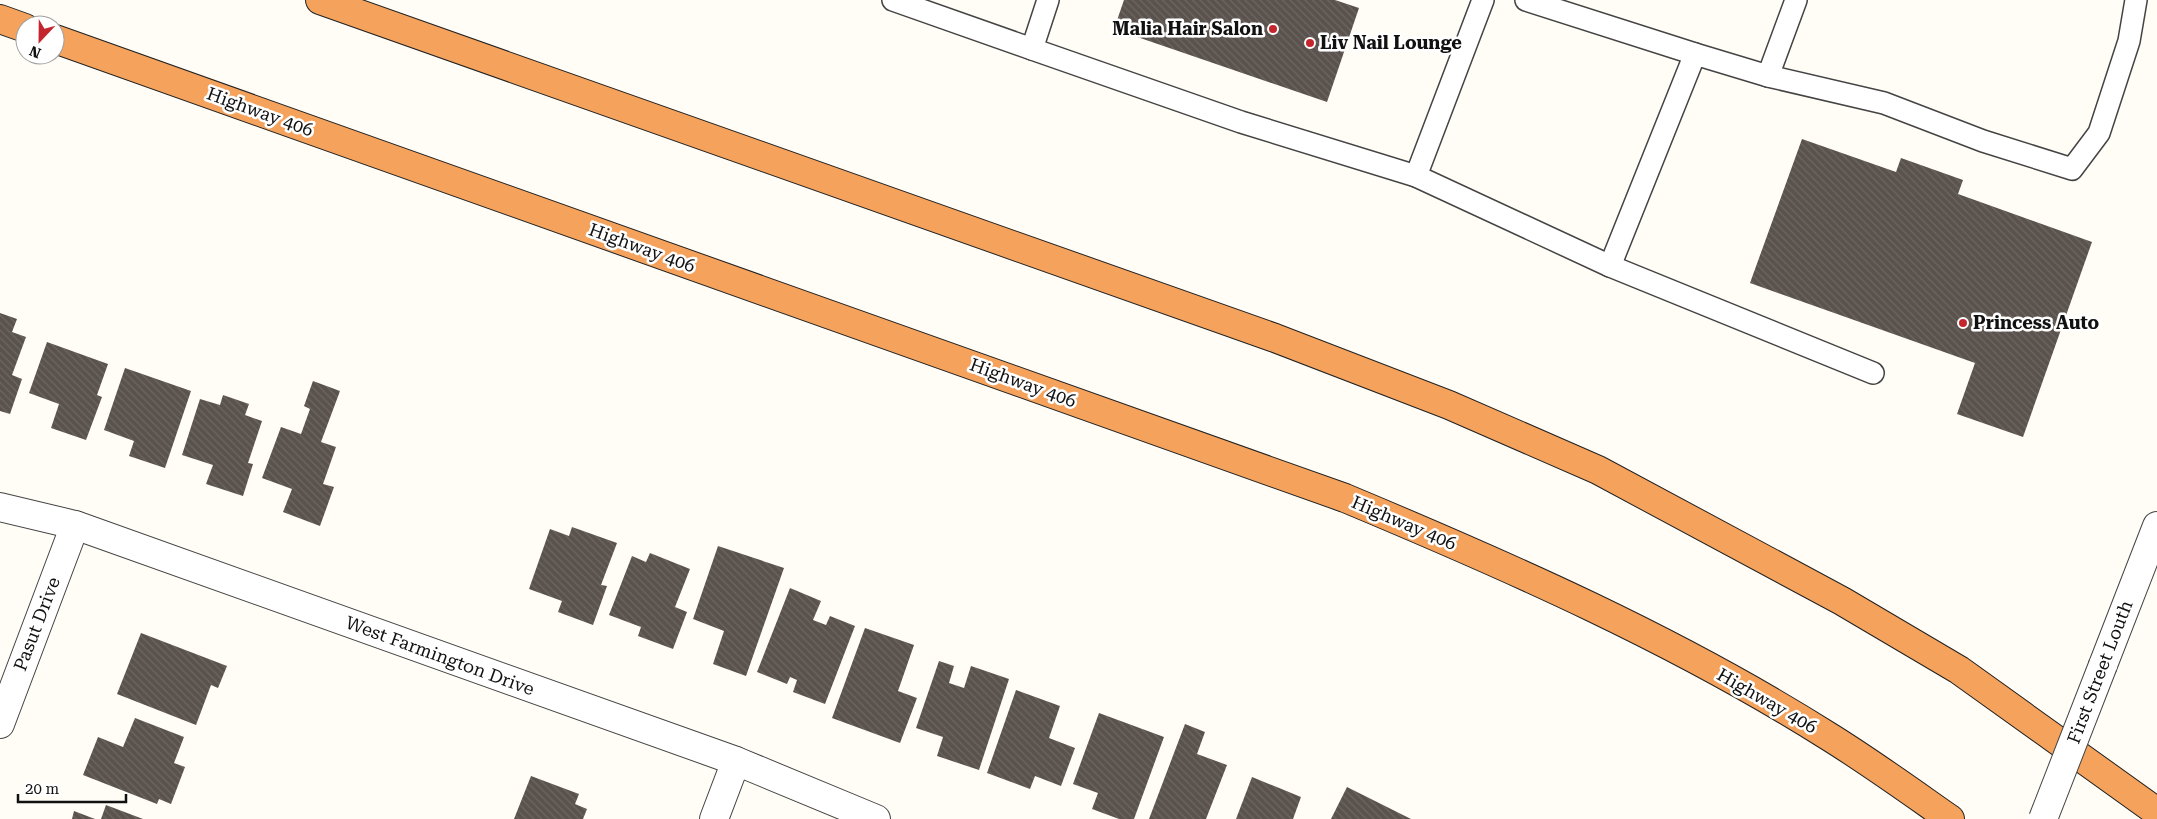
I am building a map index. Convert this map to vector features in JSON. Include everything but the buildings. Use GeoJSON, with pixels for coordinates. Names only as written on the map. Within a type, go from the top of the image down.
{"type":"FeatureCollection","features":[{"type":"Feature","properties":{"kind":"highway"},"geometry":{"type":"LineString","coordinates":[[320,0],[1275,338],[1449,405],[1598,470],[1842,601],[1959,670],[2157,812]]}},
{"type":"Feature","properties":{"kind":"highway"},"geometry":{"type":"LineString","coordinates":[[0,19],[15,24]]}},
{"type":"Feature","properties":{"kind":"highway","name":"Highway 406"},"geometry":{"type":"LineString","coordinates":[[65,43],[1345,498],[1493,560],[1642,632],[1735,681],[1829,736],[1950,819]]}},
{"type":"Feature","properties":{"kind":"street","name":"West Farmington Drive"},"geometry":{"type":"LineString","coordinates":[[0,507],[75,525],[736,761],[876,819]]}},
{"type":"Feature","properties":{"kind":"street","name":"Pasut Drive"},"geometry":{"type":"LineString","coordinates":[[0,724],[75,525]]}},
{"type":"Feature","properties":{"kind":"street","name":"First Street Louth"},"geometry":{"type":"LineString","coordinates":[[2043,819],[2157,526]]}},
{"type":"Feature","properties":{"kind":"street"},"geometry":{"type":"LineString","coordinates":[[714,819],[736,761]]}},
{"type":"Feature","properties":{"kind":"lane"},"geometry":{"type":"LineString","coordinates":[[893,0],[1241,122],[1416,176],[1610,266],[1873,373]]}},
{"type":"Feature","properties":{"kind":"lane"},"geometry":{"type":"LineString","coordinates":[[1032,50],[1048,0]]}},
{"type":"Feature","properties":{"kind":"lane"},"geometry":{"type":"LineString","coordinates":[[1416,176],[1483,0]]}},
{"type":"Feature","properties":{"kind":"lane"},"geometry":{"type":"LineString","coordinates":[[1526,0],[1768,76],[1884,103],[1983,141],[2072,169],[2099,133],[2129,41],[2136,0]]}},
{"type":"Feature","properties":{"kind":"lane"},"geometry":{"type":"LineString","coordinates":[[1768,76],[1796,0]]}},
{"type":"Feature","properties":{"kind":"lane"},"geometry":{"type":"LineString","coordinates":[[1610,266],[1695,54]]}},
{"type":"Feature","properties":{"kind":"place","name":"Malia Hair Salon"},"geometry":{"type":"Point","coordinates":[1273,29]}},
{"type":"Feature","properties":{"kind":"place","name":"Liv Nail Lounge"},"geometry":{"type":"Point","coordinates":[1310,43]}},
{"type":"Feature","properties":{"kind":"place","name":"Princess Auto"},"geometry":{"type":"Point","coordinates":[1963,323]}}]}
